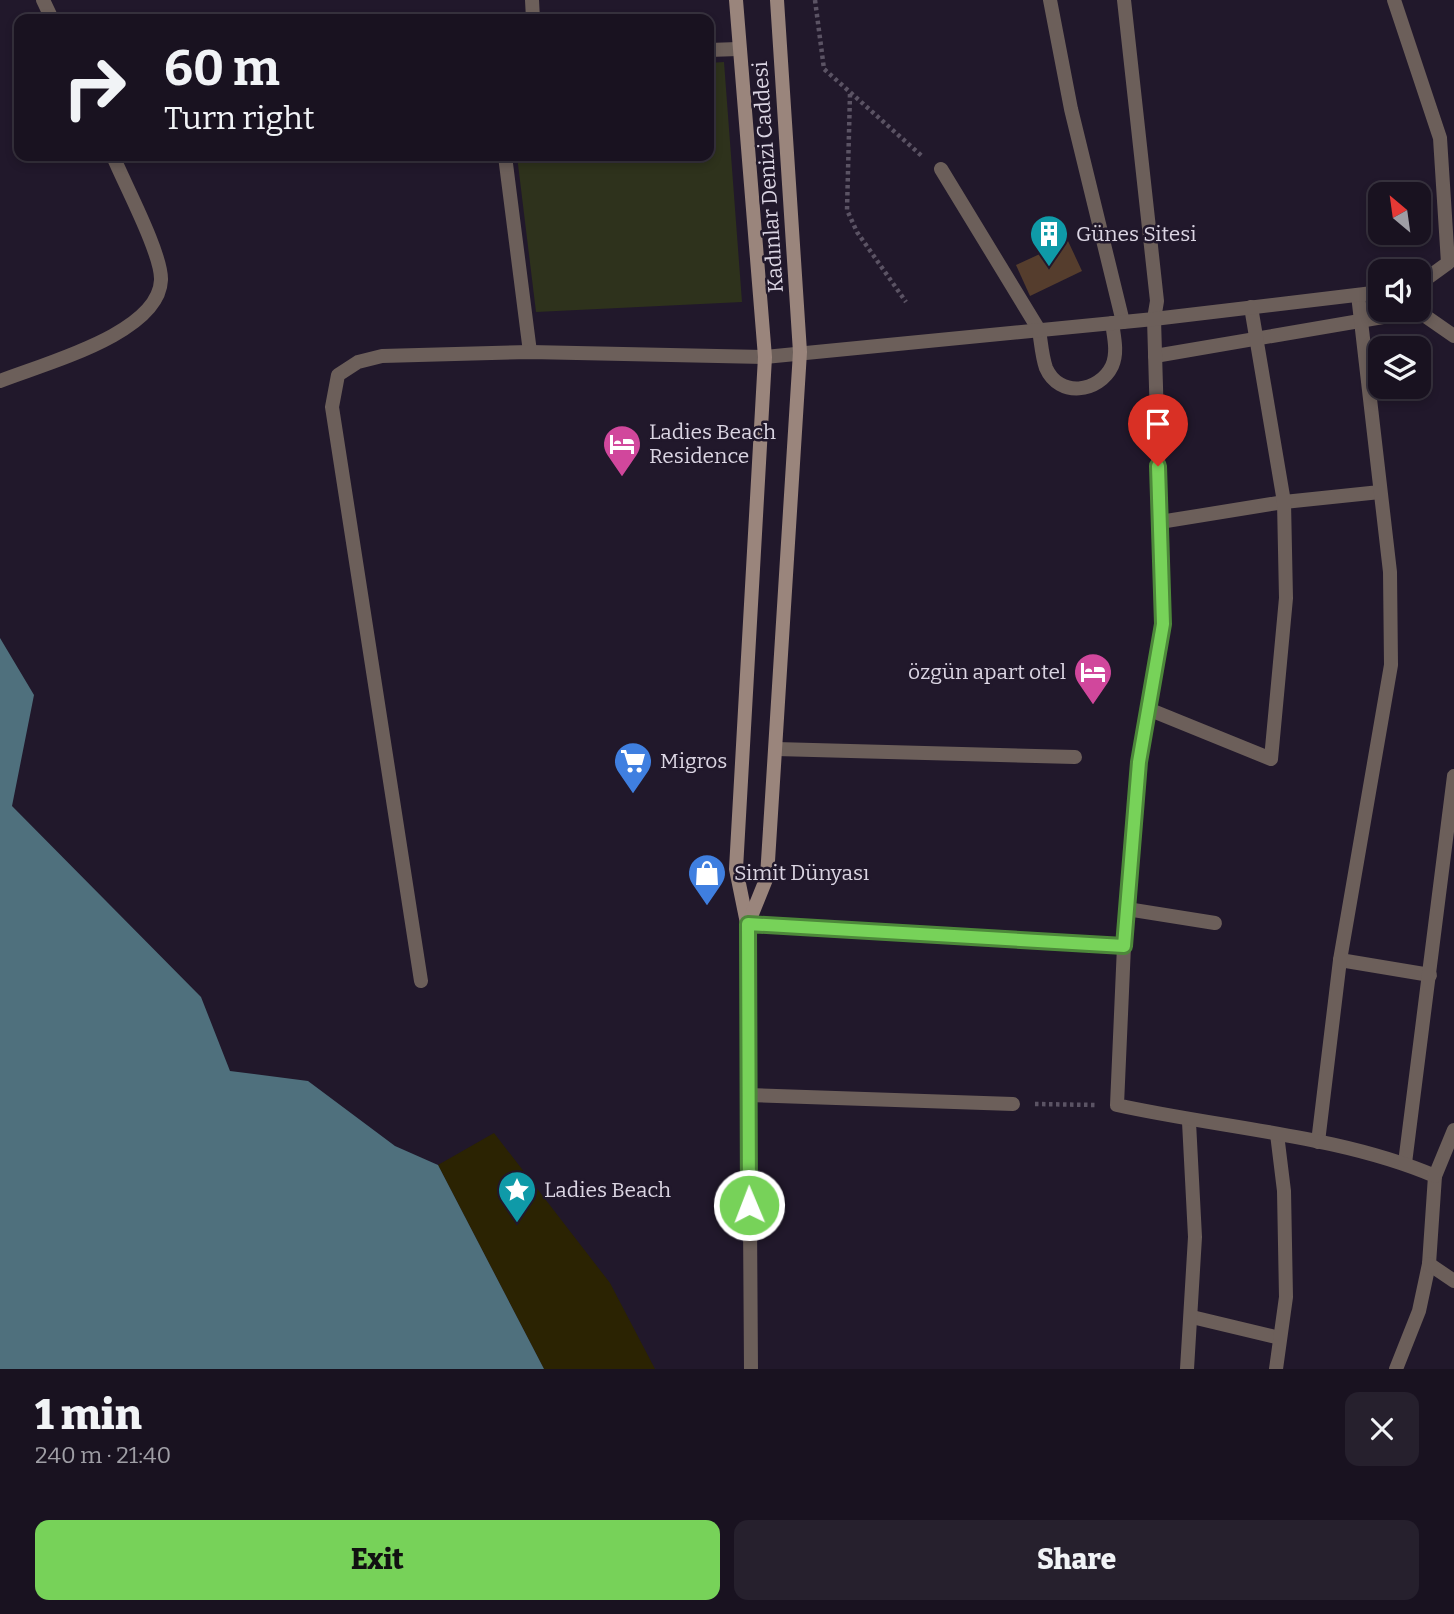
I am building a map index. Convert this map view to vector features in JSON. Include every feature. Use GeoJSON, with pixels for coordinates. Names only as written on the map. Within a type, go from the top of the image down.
{"type":"FeatureCollection","features":[{"type":"Feature","properties":{"kind":"main road","name":"Kadınlar Denizi Caddesi"},"geometry":{"type":"LineString","coordinates":[[736,0],[765,358],[736,869],[748,924]]}},
{"type":"Feature","properties":{"kind":"main road","name":"Kadınlar Denizi Caddesi"},"geometry":{"type":"LineString","coordinates":[[748,924],[767,877],[800,352],[777,0]]}},
{"type":"Feature","properties":{"kind":"street"},"geometry":{"type":"LineString","coordinates":[[941,169],[1039,330],[1046,368],[1052,377],[1070,388],[1081,390],[1097,384],[1112,366],[1117,322],[1050,0]]}},
{"type":"Feature","properties":{"kind":"street"},"geometry":{"type":"LineString","coordinates":[[1124,0],[1157,301],[1154,319],[1163,624],[1139,762],[1124,946],[1117,1105],[1189,1122],[1318,1142],[1405,1163],[1435,1176]]}},
{"type":"Feature","properties":{"kind":"street"},"geometry":{"type":"LineString","coordinates":[[1394,0],[1440,138],[1448,263],[1431,275]]}},
{"type":"Feature","properties":{"kind":"street"},"geometry":{"type":"LineString","coordinates":[[714,50],[738,49]]}},
{"type":"Feature","properties":{"kind":"street"},"geometry":{"type":"LineString","coordinates":[[0,381],[127,329],[148,310],[156,296],[161,280],[153,249],[115,161]]}},
{"type":"Feature","properties":{"kind":"street"},"geometry":{"type":"LineString","coordinates":[[506,161],[530,352]]}},
{"type":"Feature","properties":{"kind":"street"},"geometry":{"type":"LineString","coordinates":[[421,981],[332,407],[338,374],[358,362],[382,356],[530,352],[765,358],[800,352],[1154,319],[1368,294]]}},
{"type":"Feature","properties":{"kind":"street"},"geometry":{"type":"LineString","coordinates":[[1318,1142],[1340,960],[1391,666],[1390,572],[1358,295]]}},
{"type":"Feature","properties":{"kind":"street"},"geometry":{"type":"LineString","coordinates":[[1148,709],[1271,760],[1286,598],[1284,502],[1251,307]]}},
{"type":"Feature","properties":{"kind":"street"},"geometry":{"type":"LineString","coordinates":[[1155,356],[1418,311],[1454,336]]}},
{"type":"Feature","properties":{"kind":"street"},"geometry":{"type":"LineString","coordinates":[[1160,522],[1284,502],[1380,492]]}},
{"type":"Feature","properties":{"kind":"street"},"geometry":{"type":"LineString","coordinates":[[776,749],[1075,757]]}},
{"type":"Feature","properties":{"kind":"street"},"geometry":{"type":"LineString","coordinates":[[1405,1163],[1454,776]]}},
{"type":"Feature","properties":{"kind":"street"},"geometry":{"type":"LineString","coordinates":[[1127,909],[1215,923]]}},
{"type":"Feature","properties":{"kind":"street"},"geometry":{"type":"LineString","coordinates":[[751,1369],[748,924],[1124,946]]}},
{"type":"Feature","properties":{"kind":"street"},"geometry":{"type":"LineString","coordinates":[[1340,960],[1430,975]]}},
{"type":"Feature","properties":{"kind":"street"},"geometry":{"type":"LineString","coordinates":[[748,1096],[1013,1104]]}},
{"type":"Feature","properties":{"kind":"street"},"geometry":{"type":"LineString","coordinates":[[1187,1369],[1195,1237],[1189,1122]]}},
{"type":"Feature","properties":{"kind":"street"},"geometry":{"type":"LineString","coordinates":[[1396,1369],[1419,1311],[1429,1264],[1435,1176],[1454,1130]]}},
{"type":"Feature","properties":{"kind":"street"},"geometry":{"type":"LineString","coordinates":[[1276,1369],[1286,1297],[1284,1191],[1277,1134]]}},
{"type":"Feature","properties":{"kind":"street"},"geometry":{"type":"LineString","coordinates":[[1429,1264],[1454,1281]]}},
{"type":"Feature","properties":{"kind":"street"},"geometry":{"type":"LineString","coordinates":[[1192,1317],[1280,1338]]}},
{"type":"Feature","properties":{"kind":"path"},"geometry":{"type":"LineString","coordinates":[[815,0],[824,69],[928,162],[941,169]]}},
{"type":"Feature","properties":{"kind":"path"},"geometry":{"type":"LineString","coordinates":[[850,94],[847,209],[857,232],[906,302]]}},
{"type":"Feature","properties":{"kind":"path"},"geometry":{"type":"LineString","coordinates":[[1013,1104],[1117,1105]]}},
{"type":"Feature","properties":{"kind":"green space"},"geometry":{"type":"Polygon","coordinates":[[[724,62],[742,302],[536,312],[518,161],[714,161],[714,63],[724,62]]]}},
{"type":"Feature","properties":{"kind":"sand","name":"Ladies Beach"},"geometry":{"type":"Polygon","coordinates":[[[494,1133],[610,1283],[655,1369],[544,1369],[438,1165],[494,1133]]]}},
{"type":"Feature","properties":{"kind":"water"},"geometry":{"type":"Polygon","coordinates":[[[0,638],[34,695],[12,806],[201,997],[230,1071],[308,1081],[395,1146],[438,1165],[544,1369],[0,1369],[0,638]]]}},
{"type":"Feature","properties":{"kind":"building","name":"Günes Sitesi"},"geometry":{"type":"Polygon","coordinates":[[[1068,241],[1082,271],[1030,296],[1016,265],[1068,241]]]}},
{"type":"Feature","properties":{"kind":"place","name":"Günes Sitesi"},"geometry":{"type":"Point","coordinates":[1049,268]}},
{"type":"Feature","properties":{"kind":"place","name":"Ladies Beach Residence"},"geometry":{"type":"Point","coordinates":[622,478]}},
{"type":"Feature","properties":{"kind":"place","name":"özgün apart otel"},"geometry":{"type":"Point","coordinates":[1093,706]}},
{"type":"Feature","properties":{"kind":"place","name":"Migros"},"geometry":{"type":"Point","coordinates":[633,795]}},
{"type":"Feature","properties":{"kind":"place","name":"Simit Dünyası"},"geometry":{"type":"Point","coordinates":[707,907]}},
{"type":"Feature","properties":{"kind":"place","name":"Ladies Beach"},"geometry":{"type":"Point","coordinates":[517,1224]}},
{"type":"Feature","properties":{"kind":"route"},"geometry":{"type":"LineString","coordinates":[[749,1205],[748,924],[1124,946],[1139,762],[1163,624],[1158,466]]}}]}
